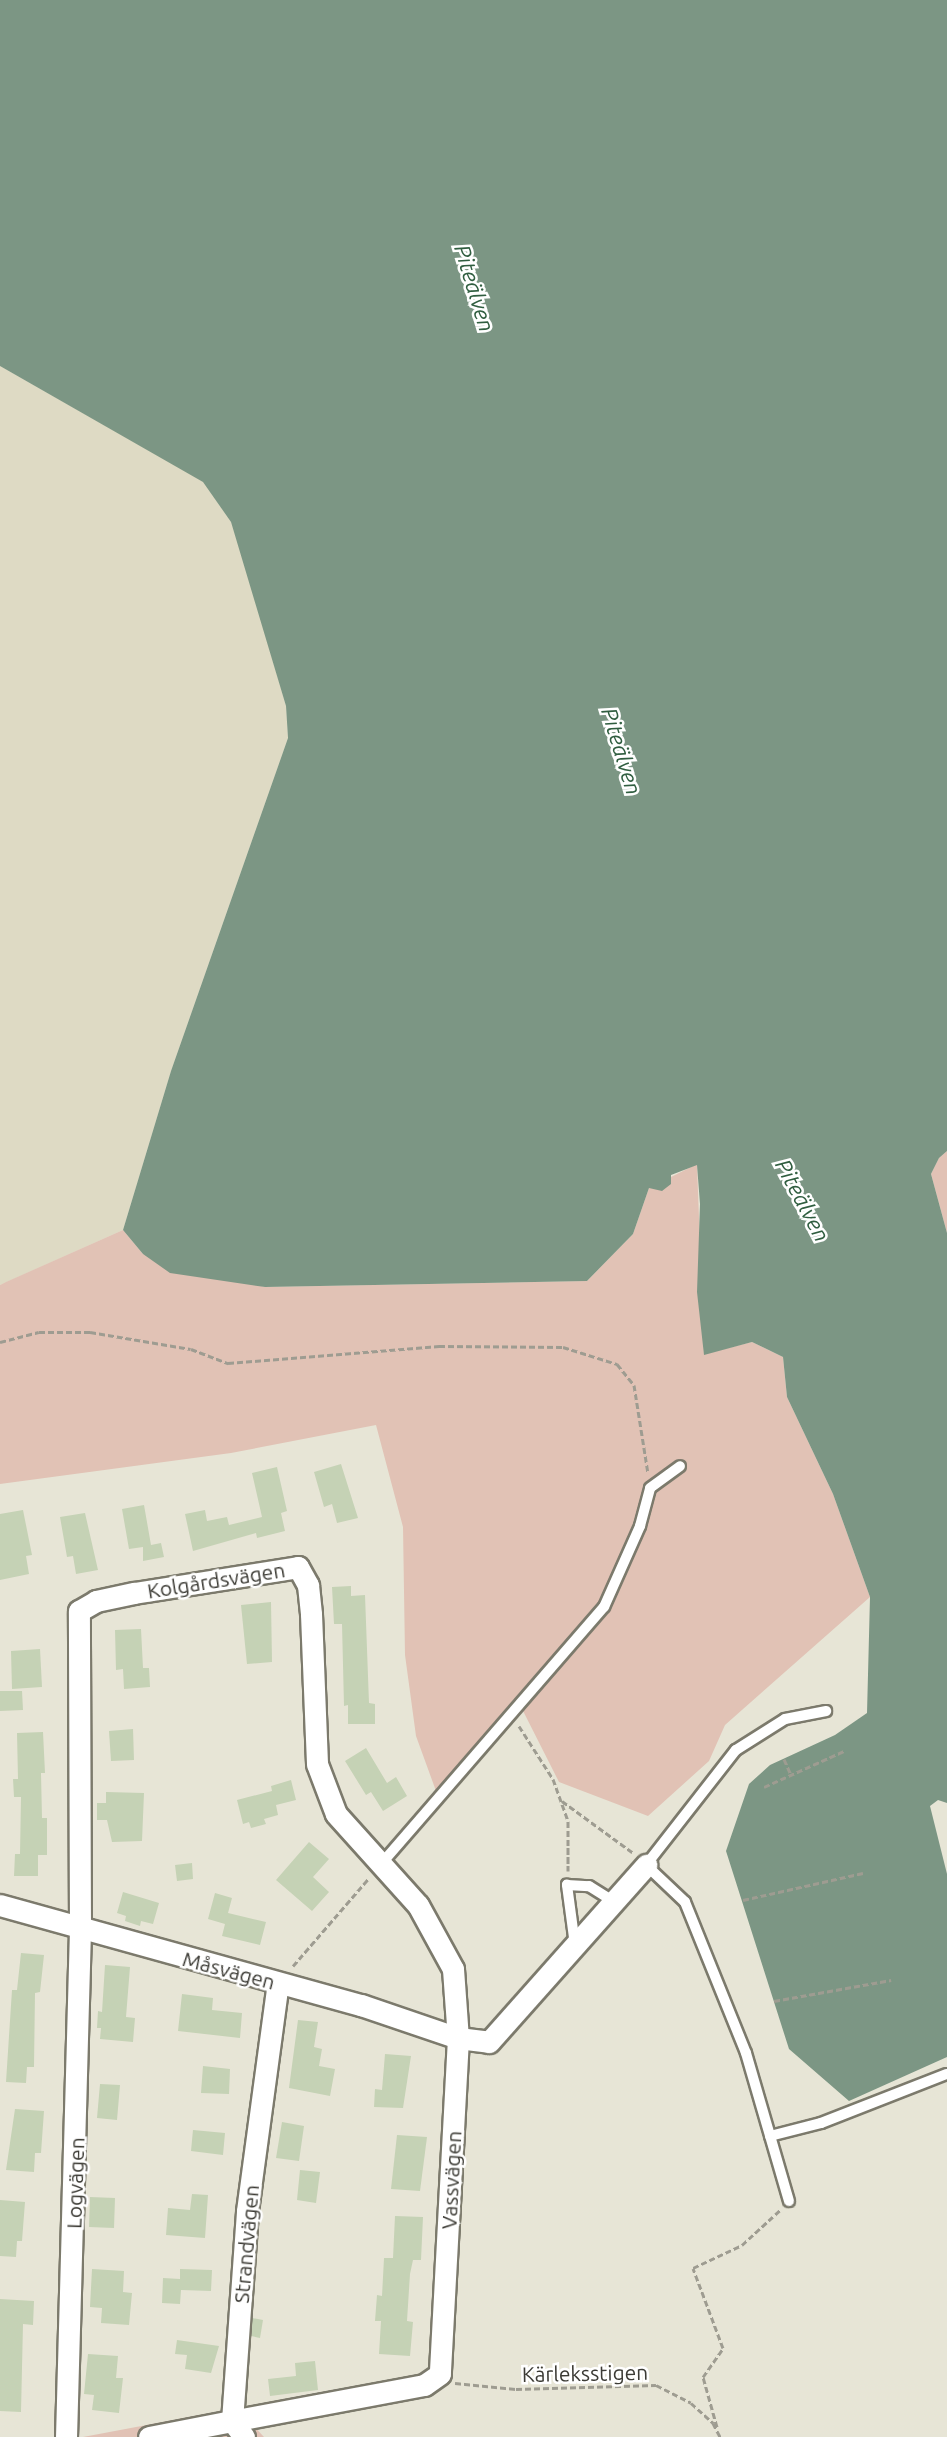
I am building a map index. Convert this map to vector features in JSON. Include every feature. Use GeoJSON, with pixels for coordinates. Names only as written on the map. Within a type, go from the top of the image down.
{"type":"FeatureCollection","features":[{"type":"Feature","properties":{"kind":"street","name":"Kolgårdsvägen"},"geometry":{"type":"LineString","coordinates":[[80,1928],[79,1611],[106,1599],[298,1567],[308,1585],[311,1614],[317,1764],[336,1814],[418,1905],[453,1969],[458,2038]]}},
{"type":"Feature","properties":{"kind":"street"},"geometry":{"type":"LineString","coordinates":[[458,2038],[489,2043],[646,1865]]}},
{"type":"Feature","properties":{"kind":"street","name":"Måsvägen"},"geometry":{"type":"LineString","coordinates":[[0,1905],[361,2006],[458,2038]]}},
{"type":"Feature","properties":{"kind":"street","name":"Logvägen"},"geometry":{"type":"LineString","coordinates":[[66,2437],[80,1928]]}},
{"type":"Feature","properties":{"kind":"street","name":"Strandvägen"},"geometry":{"type":"LineString","coordinates":[[238,2429],[247,2211],[278,1983]]}},
{"type":"Feature","properties":{"kind":"street","name":"Vassvägen"},"geometry":{"type":"LineString","coordinates":[[434,2381],[440,2374],[458,2038]]}},
{"type":"Feature","properties":{"kind":"street"},"geometry":{"type":"LineString","coordinates":[[149,2437],[238,2429],[434,2381]]}},
{"type":"Feature","properties":{"kind":"lane"},"geometry":{"type":"LineString","coordinates":[[382,1863],[603,1607],[640,1526],[650,1488],[680,1466]]}},
{"type":"Feature","properties":{"kind":"lane"},"geometry":{"type":"LineString","coordinates":[[789,2201],[746,2053],[685,1902],[646,1865],[736,1750],[785,1719],[826,1711]]}},
{"type":"Feature","properties":{"kind":"lane"},"geometry":{"type":"LineString","coordinates":[[575,1948],[567,1885],[590,1886],[615,1902]]}},
{"type":"Feature","properties":{"kind":"lane"},"geometry":{"type":"LineString","coordinates":[[770,2136],[821,2123],[947,2074]]}},
{"type":"Feature","properties":{"kind":"path"},"geometry":{"type":"LineString","coordinates":[[0,1342],[39,1332],[90,1332],[191,1349],[228,1363],[439,1346],[563,1347],[617,1364],[634,1385],[650,1488]]}},
{"type":"Feature","properties":{"kind":"path"},"geometry":{"type":"LineString","coordinates":[[511,1714],[553,1779],[568,1821],[567,1885]]}},
{"type":"Feature","properties":{"kind":"path"},"geometry":{"type":"LineString","coordinates":[[764,1787],[844,1751]]}},
{"type":"Feature","properties":{"kind":"path"},"geometry":{"type":"LineString","coordinates":[[784,1759],[791,1775]]}},
{"type":"Feature","properties":{"kind":"path"},"geometry":{"type":"LineString","coordinates":[[561,1800],[612,1835],[646,1865]]}},
{"type":"Feature","properties":{"kind":"path"},"geometry":{"type":"LineString","coordinates":[[278,1983],[382,1863]]}},
{"type":"Feature","properties":{"kind":"path"},"geometry":{"type":"LineString","coordinates":[[743,1900],[863,1873]]}},
{"type":"Feature","properties":{"kind":"path"},"geometry":{"type":"LineString","coordinates":[[774,2001],[891,1980]]}},
{"type":"Feature","properties":{"kind":"path","name":"Kärleksstigen"},"geometry":{"type":"LineString","coordinates":[[719,2436],[703,2377],[723,2348],[693,2268],[742,2244],[789,2201]]}},
{"type":"Feature","properties":{"kind":"path","name":"Kärleksstigen"},"geometry":{"type":"LineString","coordinates":[[434,2381],[516,2389],[656,2385],[691,2403],[719,2436]]}},
{"type":"Feature","properties":{"kind":"shaded area"},"geometry":{"type":"Polygon","coordinates":[[[0,366],[203,481],[231,522],[245,564],[286,706],[288,738],[171,1071],[123,1230],[0,1285],[0,366]]]}},
{"type":"Feature","properties":{"kind":"shaded area"},"geometry":{"type":"Polygon","coordinates":[[[947,1151],[947,1233],[931,1174],[939,1158],[947,1151]]]}},
{"type":"Feature","properties":{"kind":"shaded area"},"geometry":{"type":"Polygon","coordinates":[[[697,1164],[704,1354],[752,1342],[783,1357],[787,1397],[833,1494],[870,1597],[725,1725],[709,1761],[648,1816],[559,1782],[518,1701],[436,1791],[416,1736],[405,1655],[403,1527],[376,1425],[231,1453],[0,1484],[0,1285],[6,1282],[123,1230],[143,1254],[265,1287],[587,1281],[633,1234],[649,1188],[697,1164]]]}},
{"type":"Feature","properties":{"kind":"shaded area"},"geometry":{"type":"Polygon","coordinates":[[[237,2408],[264,2437],[83,2437],[237,2408]]]}},
{"type":"Feature","properties":{"kind":"water","name":"Piteälven"},"geometry":{"type":"Polygon","coordinates":[[[0,0],[947,0],[947,1151],[939,1158],[931,1174],[947,1233],[947,1803],[938,1800],[930,1806],[947,1874],[947,2057],[849,2101],[789,2049],[726,1851],[749,1784],[770,1765],[835,1735],[867,1713],[870,1597],[833,1494],[787,1397],[783,1357],[752,1342],[704,1355],[697,1292],[700,1204],[697,1165],[671,1175],[671,1184],[662,1191],[649,1188],[633,1234],[587,1281],[265,1287],[170,1273],[143,1254],[123,1230],[171,1071],[288,738],[286,706],[231,522],[203,482],[0,366],[0,0]]]}},
{"type":"Feature","properties":{"kind":"building"},"geometry":{"type":"Polygon","coordinates":[[[341,1464],[358,1518],[337,1523],[332,1504],[324,1507],[314,1472],[341,1464]]]}},
{"type":"Feature","properties":{"kind":"building"},"geometry":{"type":"Polygon","coordinates":[[[277,1467],[287,1511],[281,1513],[285,1531],[257,1538],[256,1533],[193,1551],[185,1514],[205,1510],[207,1521],[227,1517],[229,1525],[262,1517],[252,1473],[277,1467]]]}},
{"type":"Feature","properties":{"kind":"building"},"geometry":{"type":"Polygon","coordinates":[[[144,1505],[151,1545],[161,1543],[164,1557],[143,1561],[143,1547],[129,1549],[122,1509],[144,1505]]]}},
{"type":"Feature","properties":{"kind":"building"},"geometry":{"type":"Polygon","coordinates":[[[23,1510],[32,1555],[26,1556],[29,1574],[0,1580],[0,1514],[23,1510]]]}},
{"type":"Feature","properties":{"kind":"building"},"geometry":{"type":"Polygon","coordinates":[[[85,1513],[98,1570],[76,1574],[73,1556],[67,1557],[60,1517],[85,1513]]]}},
{"type":"Feature","properties":{"kind":"building"},"geometry":{"type":"Polygon","coordinates":[[[351,1586],[351,1596],[365,1595],[369,1703],[375,1704],[375,1724],[348,1724],[348,1705],[344,1706],[342,1624],[334,1624],[332,1587],[351,1586]]]}},
{"type":"Feature","properties":{"kind":"building"},"geometry":{"type":"Polygon","coordinates":[[[271,1602],[272,1662],[247,1664],[241,1605],[271,1602]]]}},
{"type":"Feature","properties":{"kind":"building"},"geometry":{"type":"Polygon","coordinates":[[[141,1629],[143,1668],[149,1668],[150,1687],[124,1689],[123,1669],[116,1670],[115,1630],[141,1629]]]}},
{"type":"Feature","properties":{"kind":"building"},"geometry":{"type":"Polygon","coordinates":[[[40,1649],[42,1687],[12,1689],[11,1651],[40,1649]]]}},
{"type":"Feature","properties":{"kind":"building"},"geometry":{"type":"Polygon","coordinates":[[[0,1691],[22,1691],[23,1710],[0,1711],[0,1691]]]}},
{"type":"Feature","properties":{"kind":"building"},"geometry":{"type":"Polygon","coordinates":[[[133,1729],[134,1760],[111,1761],[109,1731],[133,1729]]]}},
{"type":"Feature","properties":{"kind":"building"},"geometry":{"type":"Polygon","coordinates":[[[43,1732],[45,1773],[41,1773],[42,1818],[47,1818],[47,1855],[38,1855],[38,1876],[14,1876],[15,1854],[20,1854],[21,1797],[14,1797],[13,1779],[18,1779],[17,1733],[43,1732]]]}},
{"type":"Feature","properties":{"kind":"building"},"geometry":{"type":"Polygon","coordinates":[[[366,1748],[387,1783],[396,1777],[407,1796],[383,1811],[371,1792],[366,1795],[345,1761],[366,1748]]]}},
{"type":"Feature","properties":{"kind":"building"},"geometry":{"type":"Polygon","coordinates":[[[291,1780],[296,1800],[276,1805],[278,1815],[264,1819],[266,1824],[251,1828],[249,1822],[243,1824],[237,1800],[272,1791],[271,1786],[291,1780]]]}},
{"type":"Feature","properties":{"kind":"building"},"geometry":{"type":"Polygon","coordinates":[[[106,1792],[144,1793],[142,1841],[112,1842],[107,1820],[97,1820],[97,1803],[106,1803],[106,1792]]]}},
{"type":"Feature","properties":{"kind":"building"},"geometry":{"type":"Polygon","coordinates":[[[309,1842],[329,1859],[313,1877],[329,1892],[312,1911],[276,1880],[309,1842]]]}},
{"type":"Feature","properties":{"kind":"building"},"geometry":{"type":"Polygon","coordinates":[[[192,1863],[193,1879],[177,1881],[175,1865],[192,1863]]]}},
{"type":"Feature","properties":{"kind":"building"},"geometry":{"type":"Polygon","coordinates":[[[123,1892],[159,1903],[153,1924],[141,1921],[140,1926],[125,1921],[126,1916],[117,1913],[123,1892]]]}},
{"type":"Feature","properties":{"kind":"building"},"geometry":{"type":"Polygon","coordinates":[[[215,1893],[232,1898],[228,1913],[266,1922],[260,1945],[222,1936],[225,1924],[208,1919],[215,1893]]]}},
{"type":"Feature","properties":{"kind":"building"},"geometry":{"type":"Polygon","coordinates":[[[21,1953],[44,1955],[40,1992],[35,1993],[34,2067],[27,2067],[26,2083],[6,2082],[12,1990],[17,1990],[21,1953]]]}},
{"type":"Feature","properties":{"kind":"building"},"geometry":{"type":"Polygon","coordinates":[[[105,1965],[130,1967],[126,2017],[135,2018],[133,2042],[100,2039],[101,2028],[97,2028],[98,2011],[102,2012],[105,1965]]]}},
{"type":"Feature","properties":{"kind":"building"},"geometry":{"type":"Polygon","coordinates":[[[182,1994],[213,1998],[212,2010],[242,2013],[240,2038],[178,2031],[182,1994]]]}},
{"type":"Feature","properties":{"kind":"building"},"geometry":{"type":"Polygon","coordinates":[[[298,2020],[318,2022],[314,2047],[322,2049],[319,2066],[335,2069],[330,2096],[289,2088],[298,2020]]]}},
{"type":"Feature","properties":{"kind":"building"},"geometry":{"type":"Polygon","coordinates":[[[385,2054],[411,2056],[403,2108],[374,2107],[375,2089],[382,2090],[385,2054]]]}},
{"type":"Feature","properties":{"kind":"building"},"geometry":{"type":"Polygon","coordinates":[[[203,2066],[230,2069],[229,2094],[201,2093],[203,2066]]]}},
{"type":"Feature","properties":{"kind":"building"},"geometry":{"type":"Polygon","coordinates":[[[100,2084],[120,2085],[117,2120],[97,2118],[100,2084]]]}},
{"type":"Feature","properties":{"kind":"building"},"geometry":{"type":"Polygon","coordinates":[[[15,2109],[44,2111],[41,2153],[35,2153],[34,2172],[6,2170],[15,2109]]]}},
{"type":"Feature","properties":{"kind":"building"},"geometry":{"type":"Polygon","coordinates":[[[282,2122],[304,2126],[299,2161],[276,2158],[282,2122]]]}},
{"type":"Feature","properties":{"kind":"building"},"geometry":{"type":"Polygon","coordinates":[[[193,2130],[225,2133],[223,2155],[191,2151],[193,2130]]]}},
{"type":"Feature","properties":{"kind":"building"},"geometry":{"type":"Polygon","coordinates":[[[397,2135],[427,2137],[420,2191],[391,2189],[397,2135]]]}},
{"type":"Feature","properties":{"kind":"building"},"geometry":{"type":"Polygon","coordinates":[[[300,2170],[320,2172],[316,2203],[297,2200],[300,2170]]]}},
{"type":"Feature","properties":{"kind":"building"},"geometry":{"type":"Polygon","coordinates":[[[192,2194],[208,2195],[205,2238],[166,2235],[168,2208],[190,2210],[192,2194]]]}},
{"type":"Feature","properties":{"kind":"building"},"geometry":{"type":"Polygon","coordinates":[[[90,2197],[115,2198],[114,2228],[89,2227],[90,2197]]]}},
{"type":"Feature","properties":{"kind":"building"},"geometry":{"type":"Polygon","coordinates":[[[0,2200],[25,2202],[22,2241],[17,2241],[16,2257],[0,2256],[0,2200]]]}},
{"type":"Feature","properties":{"kind":"building"},"geometry":{"type":"Polygon","coordinates":[[[395,2216],[423,2217],[421,2260],[413,2260],[410,2274],[407,2321],[413,2322],[410,2356],[379,2354],[381,2321],[375,2321],[377,2295],[382,2296],[384,2258],[393,2258],[395,2216]]]}},
{"type":"Feature","properties":{"kind":"building"},"geometry":{"type":"Polygon","coordinates":[[[92,2269],[124,2271],[123,2292],[132,2293],[129,2325],[101,2323],[102,2308],[90,2307],[92,2269]]]}},
{"type":"Feature","properties":{"kind":"building"},"geometry":{"type":"Polygon","coordinates":[[[180,2269],[212,2270],[211,2291],[181,2290],[180,2304],[162,2303],[163,2278],[180,2279],[180,2269]]]}},
{"type":"Feature","properties":{"kind":"building"},"geometry":{"type":"Polygon","coordinates":[[[0,2299],[34,2301],[33,2325],[23,2324],[21,2412],[0,2411],[0,2299]]]}},
{"type":"Feature","properties":{"kind":"building"},"geometry":{"type":"Polygon","coordinates":[[[252,2318],[263,2320],[260,2338],[251,2336],[252,2318]]]}},
{"type":"Feature","properties":{"kind":"building"},"geometry":{"type":"Polygon","coordinates":[[[177,2340],[219,2346],[211,2373],[185,2369],[187,2355],[175,2354],[177,2340]]]}},
{"type":"Feature","properties":{"kind":"building"},"geometry":{"type":"Polygon","coordinates":[[[88,2354],[118,2356],[116,2378],[123,2378],[119,2413],[92,2410],[94,2395],[84,2394],[88,2354]]]}},
{"type":"Feature","properties":{"kind":"building"},"geometry":{"type":"Polygon","coordinates":[[[315,2361],[318,2390],[270,2396],[268,2379],[296,2376],[295,2363],[315,2361]]]}}]}
